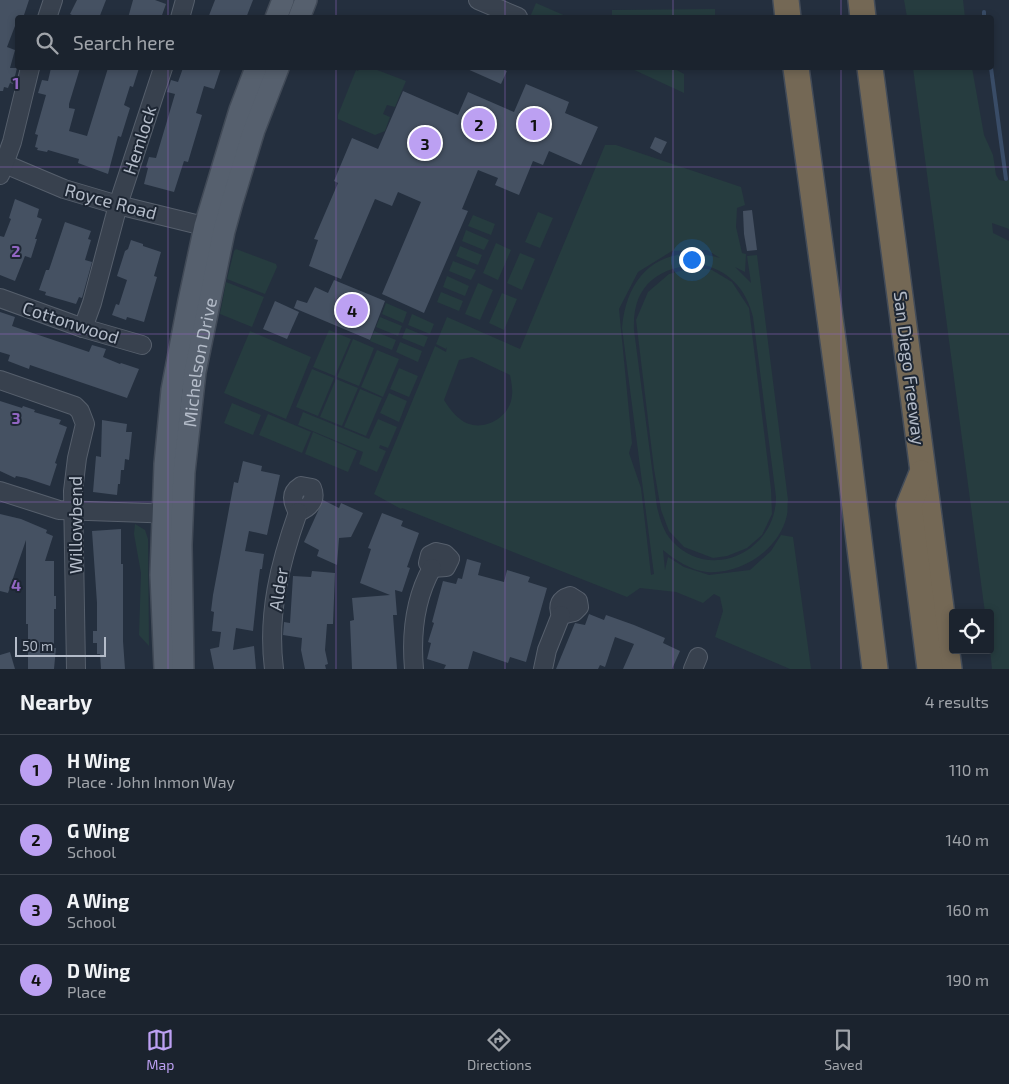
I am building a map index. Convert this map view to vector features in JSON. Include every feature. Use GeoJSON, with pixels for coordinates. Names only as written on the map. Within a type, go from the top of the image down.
{"type":"FeatureCollection","features":[{"type":"Feature","properties":{"kind":"highway"},"geometry":{"type":"LineString","coordinates":[[786,0],[788,15]]}},
{"type":"Feature","properties":{"kind":"highway"},"geometry":{"type":"LineString","coordinates":[[861,0],[864,15]]}},
{"type":"Feature","properties":{"kind":"highway"},"geometry":{"type":"LineString","coordinates":[[796,70],[846,436],[875,669]]}},
{"type":"Feature","properties":{"kind":"highway","name":"San Diego Freeway"},"geometry":{"type":"LineString","coordinates":[[870,70],[949,669]]}},
{"type":"Feature","properties":{"kind":"highway"},"geometry":{"type":"LineString","coordinates":[[923,471],[909,505],[930,669]]}},
{"type":"Feature","properties":{"kind":"main road"},"geometry":{"type":"LineString","coordinates":[[277,15],[283,0]]}},
{"type":"Feature","properties":{"kind":"main road"},"geometry":{"type":"LineString","coordinates":[[300,15],[306,0]]}},
{"type":"Feature","properties":{"kind":"main road","name":"Michelson Drive"},"geometry":{"type":"LineString","coordinates":[[165,669],[161,575],[185,464],[195,372],[215,228],[240,110],[255,70]]}},
{"type":"Feature","properties":{"kind":"main road","name":"Michelson Drive"},"geometry":{"type":"LineString","coordinates":[[215,228],[277,70]]}},
{"type":"Feature","properties":{"kind":"main road","name":"Michelson Drive"},"geometry":{"type":"LineString","coordinates":[[173,514],[181,545],[183,669]]}},
{"type":"Feature","properties":{"kind":"street"},"geometry":{"type":"LineString","coordinates":[[47,15],[53,0]]}},
{"type":"Feature","properties":{"kind":"street"},"geometry":{"type":"LineString","coordinates":[[181,15],[185,0]]}},
{"type":"Feature","properties":{"kind":"street"},"geometry":{"type":"LineString","coordinates":[[478,0],[513,15]]}},
{"type":"Feature","properties":{"kind":"street"},"geometry":{"type":"LineString","coordinates":[[1,167],[12,142],[30,70]]}},
{"type":"Feature","properties":{"kind":"street","name":"Hemlock"},"geometry":{"type":"LineString","coordinates":[[83,328],[92,303],[118,205],[162,70]]}},
{"type":"Feature","properties":{"kind":"street","name":"Royce Road"},"geometry":{"type":"LineString","coordinates":[[1,167],[118,205],[215,228]]}},
{"type":"Feature","properties":{"kind":"street","name":"Cottonwood"},"geometry":{"type":"LineString","coordinates":[[0,298],[83,328],[142,345]]}},
{"type":"Feature","properties":{"kind":"street","name":"Willowbend"},"geometry":{"type":"LineString","coordinates":[[0,380],[68,403],[80,411],[85,424],[75,474],[76,669]]}},
{"type":"Feature","properties":{"kind":"street"},"geometry":{"type":"LineString","coordinates":[[0,491],[47,507],[74,512],[173,514]]}},
{"type":"Feature","properties":{"kind":"street","name":"Alder"},"geometry":{"type":"LineString","coordinates":[[274,669],[272,640],[274,601],[286,547],[298,512]]}},
{"type":"Feature","properties":{"kind":"street"},"geometry":{"type":"LineString","coordinates":[[414,669],[413,638],[416,611],[432,568]]}},
{"type":"Feature","properties":{"kind":"street"},"geometry":{"type":"LineString","coordinates":[[543,669],[547,650],[561,615]]}},
{"type":"Feature","properties":{"kind":"green space"},"geometry":{"type":"Polygon","coordinates":[[[904,0],[963,0],[965,15],[907,15],[904,0]]]}},
{"type":"Feature","properties":{"kind":"green space"},"geometry":{"type":"Polygon","coordinates":[[[536,3],[563,15],[531,15],[536,3]]]}},
{"type":"Feature","properties":{"kind":"green space"},"geometry":{"type":"Polygon","coordinates":[[[715,9],[715,15],[612,15],[612,10],[715,9]]]}},
{"type":"Feature","properties":{"kind":"green space"},"geometry":{"type":"Polygon","coordinates":[[[356,70],[377,70],[406,81],[395,107],[387,105],[383,114],[390,117],[385,131],[375,135],[338,119],[356,70]]]}},
{"type":"Feature","properties":{"kind":"green space"},"geometry":{"type":"Polygon","coordinates":[[[634,70],[677,70],[684,74],[684,93],[634,70]]]}},
{"type":"Feature","properties":{"kind":"green space"},"geometry":{"type":"Polygon","coordinates":[[[913,70],[972,70],[984,135],[993,155],[996,175],[999,180],[1009,180],[1009,229],[992,223],[993,233],[1009,241],[1009,669],[992,669],[990,654],[994,654],[994,609],[984,609],[913,70]]]}},
{"type":"Feature","properties":{"kind":"green space"},"geometry":{"type":"Polygon","coordinates":[[[605,145],[616,145],[741,187],[745,205],[737,208],[736,227],[742,253],[746,254],[745,272],[735,267],[751,283],[747,256],[757,255],[788,500],[787,515],[783,527],[768,549],[745,564],[720,572],[707,572],[683,564],[663,550],[665,570],[668,557],[684,567],[709,575],[750,570],[771,551],[781,535],[793,537],[811,669],[790,669],[715,637],[723,611],[720,597],[714,594],[703,603],[676,592],[640,588],[627,597],[401,509],[374,494],[435,346],[446,352],[447,347],[446,349],[436,344],[447,317],[520,349],[605,145]],[[707,250],[672,251],[638,272],[619,309],[632,443],[629,453],[641,488],[651,575],[654,574],[622,328],[625,308],[640,277],[652,266],[666,258],[682,254],[700,254],[720,258],[707,250]],[[700,264],[685,266],[660,274],[650,281],[638,301],[634,330],[657,507],[662,525],[672,541],[688,553],[705,559],[722,560],[739,555],[753,546],[765,533],[773,516],[776,497],[753,317],[750,307],[741,289],[727,276],[700,264]],[[472,357],[459,360],[444,400],[452,412],[464,422],[473,425],[487,424],[504,414],[511,402],[512,385],[510,375],[472,357]]]}},
{"type":"Feature","properties":{"kind":"green space"},"geometry":{"type":"Polygon","coordinates":[[[538,212],[553,218],[540,248],[525,242],[538,212]]]}},
{"type":"Feature","properties":{"kind":"green space"},"geometry":{"type":"Polygon","coordinates":[[[473,215],[495,224],[491,235],[468,226],[473,215]]]}},
{"type":"Feature","properties":{"kind":"green space"},"geometry":{"type":"Polygon","coordinates":[[[466,230],[489,240],[484,250],[462,241],[466,230]]]}},
{"type":"Feature","properties":{"kind":"green space"},"geometry":{"type":"Polygon","coordinates":[[[496,243],[511,250],[498,280],[483,273],[496,243]]]}},
{"type":"Feature","properties":{"kind":"green space"},"geometry":{"type":"Polygon","coordinates":[[[460,246],[482,255],[478,265],[456,256],[460,246]]]}},
{"type":"Feature","properties":{"kind":"green space"},"geometry":{"type":"Polygon","coordinates":[[[236,249],[276,264],[277,267],[265,294],[227,279],[236,249]]]}},
{"type":"Feature","properties":{"kind":"green space"},"geometry":{"type":"Polygon","coordinates":[[[520,253],[535,259],[522,290],[507,283],[520,253]]]}},
{"type":"Feature","properties":{"kind":"green space"},"geometry":{"type":"Polygon","coordinates":[[[453,261],[476,270],[471,280],[449,271],[453,261]]]}},
{"type":"Feature","properties":{"kind":"green space"},"geometry":{"type":"Polygon","coordinates":[[[695,267],[712,270],[732,282],[749,308],[771,489],[772,514],[762,535],[747,548],[727,556],[713,558],[684,547],[669,531],[661,510],[654,469],[636,320],[648,292],[669,274],[695,267]]]}},
{"type":"Feature","properties":{"kind":"green space"},"geometry":{"type":"Polygon","coordinates":[[[447,276],[469,286],[465,296],[443,287],[447,276]]]}},
{"type":"Feature","properties":{"kind":"green space"},"geometry":{"type":"Polygon","coordinates":[[[226,282],[264,297],[252,327],[220,314],[226,282]]]}},
{"type":"Feature","properties":{"kind":"green space"},"geometry":{"type":"Polygon","coordinates":[[[478,283],[493,290],[480,320],[465,314],[478,283]]]}},
{"type":"Feature","properties":{"kind":"green space"},"geometry":{"type":"Polygon","coordinates":[[[441,292],[463,301],[459,311],[437,302],[441,292]]]}},
{"type":"Feature","properties":{"kind":"green space"},"geometry":{"type":"Polygon","coordinates":[[[502,293],[517,299],[504,330],[489,323],[502,293]]]}},
{"type":"Feature","properties":{"kind":"green space"},"geometry":{"type":"Polygon","coordinates":[[[386,303],[407,312],[403,323],[382,314],[386,303]]]}},
{"type":"Feature","properties":{"kind":"green space"},"geometry":{"type":"Polygon","coordinates":[[[412,314],[434,324],[430,334],[408,325],[412,314]]]}},
{"type":"Feature","properties":{"kind":"green space"},"geometry":{"type":"Polygon","coordinates":[[[380,317],[402,326],[398,336],[376,327],[380,317]]]}},
{"type":"Feature","properties":{"kind":"green space"},"geometry":{"type":"Polygon","coordinates":[[[406,328],[428,337],[424,347],[402,338],[406,328]]]}},
{"type":"Feature","properties":{"kind":"green space"},"geometry":{"type":"Polygon","coordinates":[[[329,330],[351,339],[335,376],[313,367],[329,330]]]}},
{"type":"Feature","properties":{"kind":"green space"},"geometry":{"type":"Polygon","coordinates":[[[250,331],[311,357],[286,419],[224,393],[250,331]]]}},
{"type":"Feature","properties":{"kind":"green space"},"geometry":{"type":"Polygon","coordinates":[[[374,331],[396,340],[392,350],[370,341],[374,331]]]}},
{"type":"Feature","properties":{"kind":"green space"},"geometry":{"type":"Polygon","coordinates":[[[353,339],[374,348],[359,386],[337,377],[353,339]]]}},
{"type":"Feature","properties":{"kind":"green space"},"geometry":{"type":"Polygon","coordinates":[[[400,342],[422,351],[418,362],[396,352],[400,342]]]}},
{"type":"Feature","properties":{"kind":"green space"},"geometry":{"type":"Polygon","coordinates":[[[377,350],[399,359],[383,397],[361,387],[377,350]]]}},
{"type":"Feature","properties":{"kind":"green space"},"geometry":{"type":"Polygon","coordinates":[[[399,368],[418,376],[409,397],[390,389],[399,368]]]}},
{"type":"Feature","properties":{"kind":"green space"},"geometry":{"type":"Polygon","coordinates":[[[312,369],[334,378],[318,416],[296,407],[312,369]]]}},
{"type":"Feature","properties":{"kind":"green space"},"geometry":{"type":"Polygon","coordinates":[[[336,379],[358,388],[342,426],[320,417],[336,379]]]}},
{"type":"Feature","properties":{"kind":"green space"},"geometry":{"type":"Polygon","coordinates":[[[360,389],[382,398],[366,436],[344,427],[360,389]]]}},
{"type":"Feature","properties":{"kind":"green space"},"geometry":{"type":"Polygon","coordinates":[[[389,393],[407,401],[399,422],[380,413],[389,393]]]}},
{"type":"Feature","properties":{"kind":"green space"},"geometry":{"type":"Polygon","coordinates":[[[232,403],[261,415],[253,435],[224,423],[232,403]]]}},
{"type":"Feature","properties":{"kind":"green space"},"geometry":{"type":"Polygon","coordinates":[[[303,412],[369,439],[378,419],[397,427],[388,448],[380,445],[379,448],[386,451],[377,472],[359,464],[363,452],[298,425],[303,412]]]}},
{"type":"Feature","properties":{"kind":"green space"},"geometry":{"type":"Polygon","coordinates":[[[268,414],[311,432],[302,453],[259,435],[268,414]]]}},
{"type":"Feature","properties":{"kind":"green space"},"geometry":{"type":"Polygon","coordinates":[[[313,432],[357,451],[348,472],[305,454],[313,432]]]}},
{"type":"Feature","properties":{"kind":"green space"},"geometry":{"type":"Polygon","coordinates":[[[135,524],[145,530],[148,539],[149,646],[139,635],[141,573],[134,534],[135,524]]]}},
{"type":"Feature","properties":{"kind":"building"},"geometry":{"type":"Polygon","coordinates":[[[0,0],[29,0],[24,15],[15,15],[15,26],[7,47],[15,50],[10,68],[16,70],[13,84],[10,83],[8,88],[4,87],[3,91],[0,91],[0,0]]]}},
{"type":"Feature","properties":{"kind":"building"},"geometry":{"type":"Polygon","coordinates":[[[77,0],[106,0],[100,15],[70,14],[77,0]]]}},
{"type":"Feature","properties":{"kind":"building"},"geometry":{"type":"Polygon","coordinates":[[[133,0],[155,0],[166,4],[162,15],[129,15],[133,0]]]}},
{"type":"Feature","properties":{"kind":"building"},"geometry":{"type":"Polygon","coordinates":[[[215,0],[253,0],[247,15],[209,15],[215,0]]]}},
{"type":"Feature","properties":{"kind":"building"},"geometry":{"type":"Polygon","coordinates":[[[51,70],[79,70],[69,104],[69,108],[75,109],[69,131],[87,136],[107,70],[138,70],[133,87],[130,86],[124,105],[130,108],[121,137],[118,136],[108,174],[78,163],[79,159],[48,150],[47,152],[37,150],[38,148],[35,147],[38,135],[35,134],[46,95],[38,93],[42,80],[48,81],[51,70]]]}},
{"type":"Feature","properties":{"kind":"building"},"geometry":{"type":"Polygon","coordinates":[[[182,70],[220,70],[214,89],[204,86],[196,113],[202,115],[188,162],[184,161],[174,192],[144,184],[149,157],[156,158],[175,94],[167,92],[171,80],[178,82],[182,70]]]}},
{"type":"Feature","properties":{"kind":"building"},"geometry":{"type":"Polygon","coordinates":[[[470,70],[507,71],[501,84],[470,70]]]}},
{"type":"Feature","properties":{"kind":"building"},"geometry":{"type":"Polygon","coordinates":[[[526,84],[569,102],[565,113],[598,127],[581,165],[549,151],[543,165],[533,161],[519,195],[495,185],[498,178],[478,170],[462,209],[468,211],[424,313],[382,294],[421,202],[398,192],[392,206],[375,199],[341,279],[309,266],[318,240],[314,239],[338,183],[334,181],[352,138],[378,149],[403,91],[458,115],[468,92],[514,112],[526,84]]]}},
{"type":"Feature","properties":{"kind":"building"},"geometry":{"type":"Polygon","coordinates":[[[655,137],[667,142],[661,154],[650,148],[655,137]]]}},
{"type":"Feature","properties":{"kind":"building"},"geometry":{"type":"Polygon","coordinates":[[[15,199],[39,209],[37,217],[42,219],[31,258],[25,256],[15,281],[0,275],[0,236],[4,237],[11,219],[9,218],[15,199]]]}},
{"type":"Feature","properties":{"kind":"building"},"geometry":{"type":"Polygon","coordinates":[[[752,210],[757,250],[747,251],[743,211],[752,210]]]}},
{"type":"Feature","properties":{"kind":"building"},"geometry":{"type":"Polygon","coordinates":[[[65,222],[91,231],[88,239],[91,240],[85,260],[92,262],[82,298],[79,297],[76,304],[45,295],[46,292],[39,290],[46,270],[49,270],[65,222]]]}},
{"type":"Feature","properties":{"kind":"building"},"geometry":{"type":"Polygon","coordinates":[[[131,240],[161,252],[154,276],[157,277],[144,322],[127,317],[126,320],[112,315],[116,304],[119,305],[127,280],[117,276],[125,251],[128,249],[131,240]]]}},
{"type":"Feature","properties":{"kind":"building"},"geometry":{"type":"Polygon","coordinates":[[[334,280],[385,301],[370,340],[294,308],[297,300],[307,303],[315,287],[328,293],[334,280]]]}},
{"type":"Feature","properties":{"kind":"building"},"geometry":{"type":"Polygon","coordinates":[[[275,301],[299,312],[287,339],[263,329],[275,301]]]}},
{"type":"Feature","properties":{"kind":"building"},"geometry":{"type":"Polygon","coordinates":[[[0,312],[15,317],[12,326],[89,352],[92,345],[106,349],[103,357],[139,369],[127,398],[30,365],[29,369],[8,361],[10,355],[0,352],[0,312]]]}},
{"type":"Feature","properties":{"kind":"building"},"geometry":{"type":"Polygon","coordinates":[[[0,401],[22,408],[23,406],[35,410],[34,412],[61,420],[59,424],[67,427],[55,463],[57,464],[50,486],[26,478],[16,476],[15,478],[0,471],[0,401]]]}},
{"type":"Feature","properties":{"kind":"building"},"geometry":{"type":"Polygon","coordinates":[[[102,420],[127,424],[126,432],[132,432],[129,460],[125,459],[124,470],[121,470],[117,495],[93,492],[96,456],[101,457],[102,420]]]}},
{"type":"Feature","properties":{"kind":"building"},"geometry":{"type":"Polygon","coordinates":[[[243,461],[262,466],[261,471],[280,475],[267,535],[249,531],[245,551],[264,554],[262,569],[260,569],[253,631],[236,628],[233,650],[254,646],[256,669],[214,669],[210,649],[219,647],[221,632],[212,631],[214,612],[211,611],[213,595],[234,482],[238,483],[243,461]]]}},
{"type":"Feature","properties":{"kind":"building"},"geometry":{"type":"Polygon","coordinates":[[[323,500],[339,508],[341,503],[363,513],[351,537],[339,538],[337,565],[317,556],[319,550],[304,542],[323,500]]]}},
{"type":"Feature","properties":{"kind":"building"},"geometry":{"type":"Polygon","coordinates":[[[382,513],[403,521],[401,526],[419,533],[407,567],[410,568],[402,592],[395,590],[397,615],[393,615],[397,669],[352,669],[350,621],[354,620],[352,598],[390,595],[360,583],[371,549],[368,548],[382,513]]]}},
{"type":"Feature","properties":{"kind":"building"},"geometry":{"type":"Polygon","coordinates":[[[0,514],[21,519],[47,530],[46,533],[53,536],[45,561],[54,561],[56,609],[54,609],[54,648],[56,648],[54,669],[28,669],[26,540],[8,593],[0,591],[0,514]]]}},
{"type":"Feature","properties":{"kind":"building"},"geometry":{"type":"Polygon","coordinates":[[[121,529],[125,669],[101,669],[100,654],[97,654],[97,643],[93,643],[93,631],[97,631],[97,603],[92,531],[121,529]]]}},
{"type":"Feature","properties":{"kind":"building"},"geometry":{"type":"Polygon","coordinates":[[[467,559],[481,563],[478,575],[504,582],[507,570],[530,577],[528,582],[547,588],[526,662],[510,657],[508,663],[473,651],[468,669],[444,669],[446,665],[427,659],[431,643],[428,642],[434,623],[432,622],[443,581],[456,584],[458,578],[462,579],[467,559]]]}},
{"type":"Feature","properties":{"kind":"building"},"geometry":{"type":"Polygon","coordinates":[[[312,571],[335,573],[333,624],[327,624],[325,650],[328,664],[325,665],[326,669],[305,669],[301,650],[302,638],[283,635],[284,622],[290,623],[293,576],[311,577],[312,571]]]}},
{"type":"Feature","properties":{"kind":"building"},"geometry":{"type":"Polygon","coordinates":[[[589,614],[604,620],[606,615],[665,638],[663,643],[680,651],[672,669],[623,669],[634,644],[615,637],[605,667],[600,665],[598,669],[556,669],[575,623],[585,625],[589,614]]]}},
{"type":"Feature","properties":{"kind":"building"},"geometry":{"type":"Polygon","coordinates":[[[10,652],[15,669],[0,669],[0,655],[10,652]]]}},
{"type":"Feature","properties":{"kind":"waterway"},"geometry":{"type":"LineString","coordinates":[[991,70],[1006,179]]}},
{"type":"Feature","properties":{"kind":"place","name":"G Wing"},"geometry":{"type":"Point","coordinates":[479,124]}},
{"type":"Feature","properties":{"kind":"place","name":"H Wing"},"geometry":{"type":"Point","coordinates":[534,124]}},
{"type":"Feature","properties":{"kind":"place","name":"A Wing"},"geometry":{"type":"Point","coordinates":[425,143]}},
{"type":"Feature","properties":{"kind":"place","name":"D Wing"},"geometry":{"type":"Point","coordinates":[352,310]}}]}
